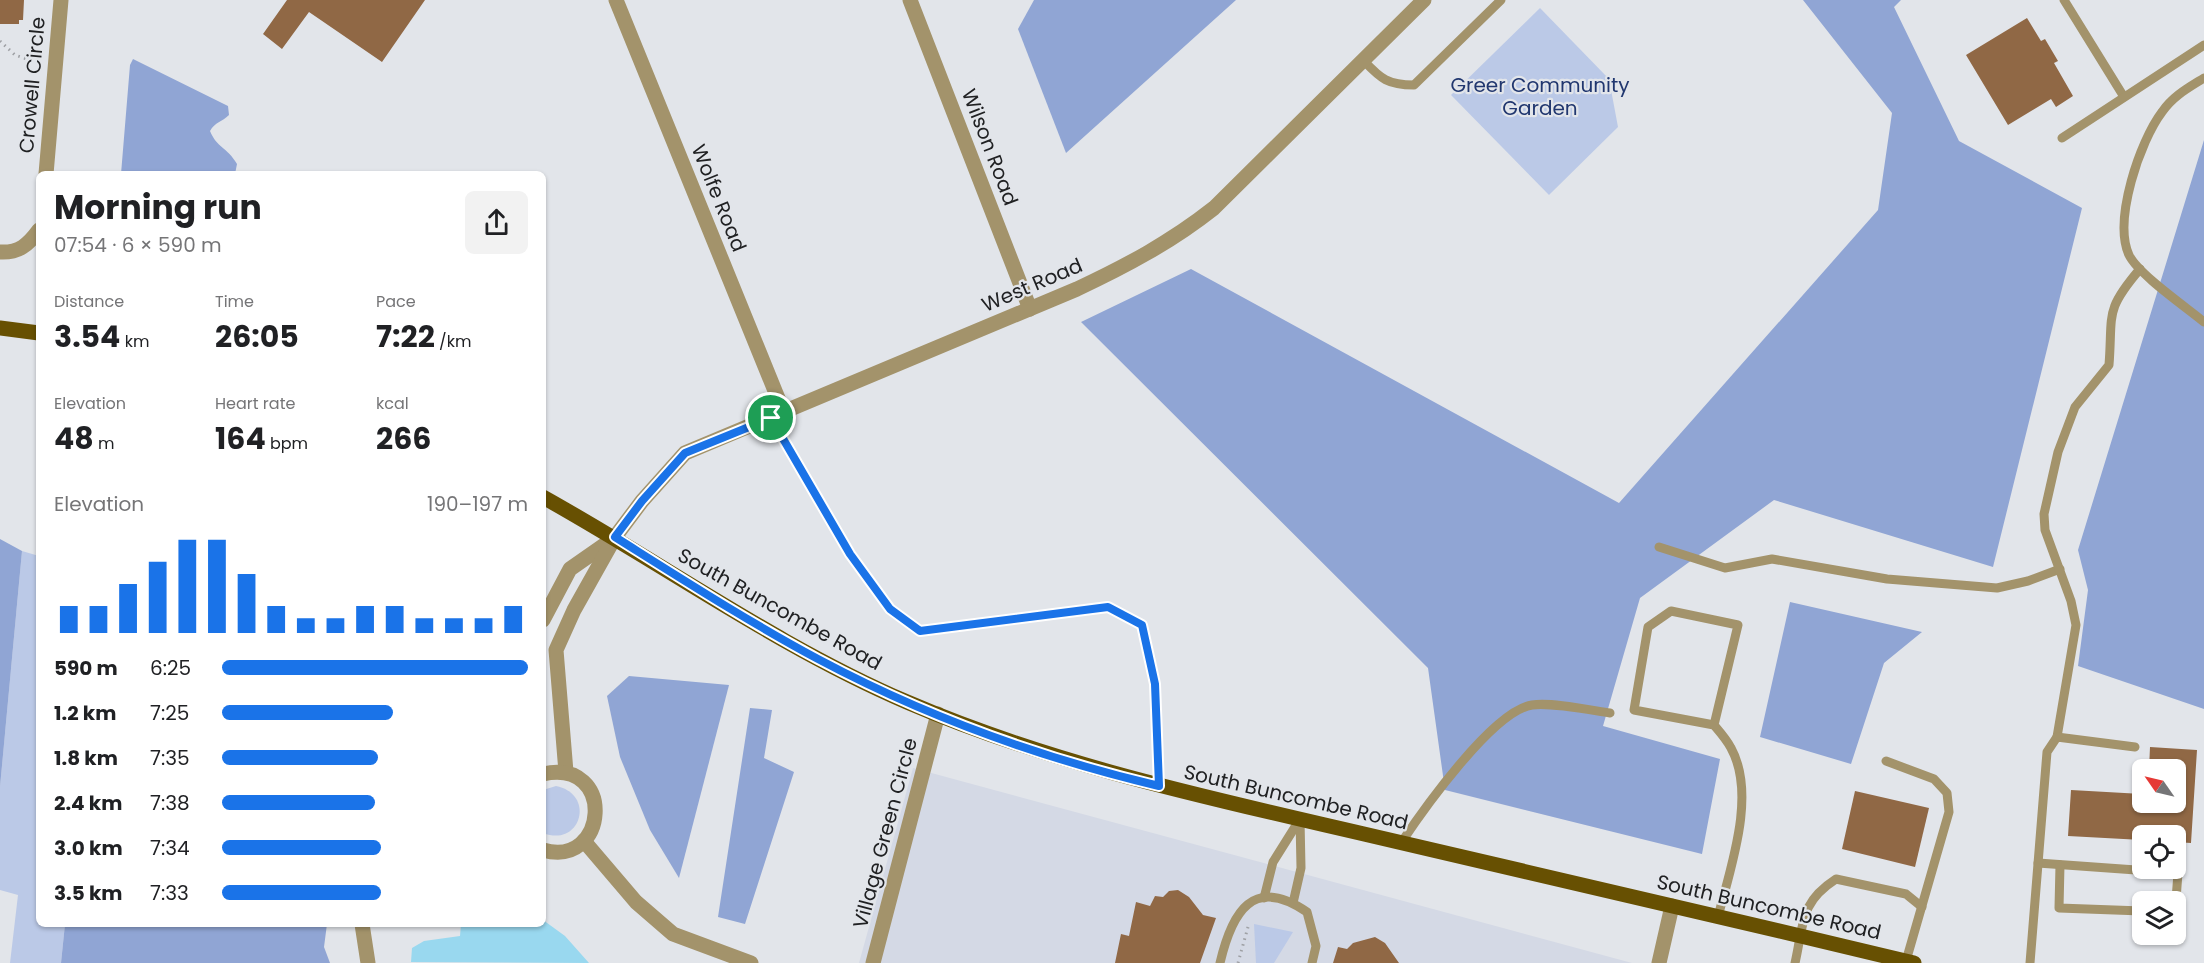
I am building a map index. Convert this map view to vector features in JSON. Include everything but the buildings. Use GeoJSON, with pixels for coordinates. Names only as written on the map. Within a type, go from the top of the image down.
{"type":"FeatureCollection","features":[{"type":"Feature","properties":{"kind":"main road"},"geometry":{"type":"LineString","coordinates":[[0,328],[36,333]]}},
{"type":"Feature","properties":{"kind":"main road","name":"South Buncombe Road"},"geometry":{"type":"LineString","coordinates":[[546,499],[615,537],[754,623],[818,659],[939,714],[1024,747],[1159,786],[1910,962]]}},
{"type":"Feature","properties":{"kind":"street","name":"Crowell Circle"},"geometry":{"type":"LineString","coordinates":[[46,171],[61,0]]}},
{"type":"Feature","properties":{"kind":"street","name":"Wolfe Road"},"geometry":{"type":"LineString","coordinates":[[616,0],[778,415]]}},
{"type":"Feature","properties":{"kind":"street","name":"Wilson Road"},"geometry":{"type":"LineString","coordinates":[[910,0],[1030,309]]}},
{"type":"Feature","properties":{"kind":"street","name":"West Road"},"geometry":{"type":"LineString","coordinates":[[615,537],[642,501],[685,453],[1030,309],[1139,260],[1179,236],[1214,208],[1424,0]]}},
{"type":"Feature","properties":{"kind":"street"},"geometry":{"type":"LineString","coordinates":[[0,252],[14,253],[30,242],[36,234]]}},
{"type":"Feature","properties":{"kind":"street"},"geometry":{"type":"LineString","coordinates":[[546,614],[570,569],[615,537]]}},
{"type":"Feature","properties":{"kind":"street"},"geometry":{"type":"LineString","coordinates":[[566,772],[556,650],[574,610],[615,537]]}},
{"type":"Feature","properties":{"kind":"street","name":"Village Green Circle"},"geometry":{"type":"LineString","coordinates":[[873,963],[939,714]]}},
{"type":"Feature","properties":{"kind":"street"},"geometry":{"type":"LineString","coordinates":[[546,774],[566,772],[587,785],[593,795],[596,819],[584,841],[573,849],[559,852],[546,850]]}},
{"type":"Feature","properties":{"kind":"street"},"geometry":{"type":"LineString","coordinates":[[584,841],[636,902],[673,934],[751,963]]}},
{"type":"Feature","properties":{"kind":"street"},"geometry":{"type":"LineString","coordinates":[[1659,963],[1672,906]]}},
{"type":"Feature","properties":{"kind":"street"},"geometry":{"type":"LineString","coordinates":[[362,927],[368,963]]}},
{"type":"Feature","properties":{"kind":"lane"},"geometry":{"type":"LineString","coordinates":[[1364,61],[1378,76],[1393,85],[1414,85],[1501,0]]}},
{"type":"Feature","properties":{"kind":"lane"},"geometry":{"type":"LineString","coordinates":[[2064,0],[2124,97]]}},
{"type":"Feature","properties":{"kind":"lane"},"geometry":{"type":"LineString","coordinates":[[2062,138],[2204,45]]}},
{"type":"Feature","properties":{"kind":"lane"},"geometry":{"type":"LineString","coordinates":[[2204,78],[2176,95],[2160,114],[2130,180],[2125,209],[2125,235],[2129,255],[2140,269],[2204,322]]}},
{"type":"Feature","properties":{"kind":"lane"},"geometry":{"type":"LineString","coordinates":[[2030,963],[2046,752],[2056,737],[2076,625],[2071,601],[2045,530],[2044,514],[2058,452],[2075,407],[2109,365],[2110,315],[2117,297],[2140,269]]}},
{"type":"Feature","properties":{"kind":"lane"},"geometry":{"type":"LineString","coordinates":[[778,415],[850,554],[890,609],[920,631],[1108,607],[1142,625],[1155,684],[1159,786]]}},
{"type":"Feature","properties":{"kind":"lane"},"geometry":{"type":"LineString","coordinates":[[1659,548],[1725,568],[1772,559],[1887,579],[1997,588],[2028,581],[2060,569]]}},
{"type":"Feature","properties":{"kind":"lane"},"geometry":{"type":"LineString","coordinates":[[1714,725],[1738,625],[1671,611],[1648,627],[1634,710],[1714,725],[1732,748],[1742,798],[1738,839],[1718,917]]}},
{"type":"Feature","properties":{"kind":"lane"},"geometry":{"type":"LineString","coordinates":[[1401,843],[1426,805],[1480,743],[1507,717],[1532,705],[1610,712]]}},
{"type":"Feature","properties":{"kind":"lane"},"geometry":{"type":"LineString","coordinates":[[2056,737],[2135,747]]}},
{"type":"Feature","properties":{"kind":"lane"},"geometry":{"type":"LineString","coordinates":[[1886,761],[1934,778],[1947,793],[1949,812],[1922,907],[1910,962]]}},
{"type":"Feature","properties":{"kind":"lane"},"geometry":{"type":"LineString","coordinates":[[1264,897],[1273,862],[1300,819]]}},
{"type":"Feature","properties":{"kind":"lane"},"geometry":{"type":"LineString","coordinates":[[1293,903],[1301,868],[1300,819]]}},
{"type":"Feature","properties":{"kind":"lane"},"geometry":{"type":"LineString","coordinates":[[2038,863],[2178,873],[2177,891]]}},
{"type":"Feature","properties":{"kind":"lane"},"geometry":{"type":"LineString","coordinates":[[2060,865],[2059,908],[2132,911]]}},
{"type":"Feature","properties":{"kind":"lane"},"geometry":{"type":"LineString","coordinates":[[1795,963],[1807,906],[1817,891],[1836,879],[1906,894],[1922,907]]}},
{"type":"Feature","properties":{"kind":"lane"},"geometry":{"type":"LineString","coordinates":[[1220,963],[1233,922],[1245,905],[1264,897],[1273,897],[1293,903],[1307,912],[1314,929],[1316,946],[1312,963]]}},
{"type":"Feature","properties":{"kind":"path"},"geometry":{"type":"LineString","coordinates":[[0,40],[15,55],[30,60]]}},
{"type":"Feature","properties":{"kind":"path"},"geometry":{"type":"LineString","coordinates":[[1238,963],[1251,922]]}},
{"type":"Feature","properties":{"kind":"shaded area"},"geometry":{"type":"Polygon","coordinates":[[[1034,0],[1236,0],[1066,153],[1018,29],[1034,0]]]}},
{"type":"Feature","properties":{"kind":"shaded area"},"geometry":{"type":"Polygon","coordinates":[[[1803,0],[1901,0],[1894,7],[1959,141],[2082,208],[1993,567],[1774,500],[1640,598],[1603,726],[1720,759],[1702,854],[1445,790],[1428,668],[1081,322],[1191,269],[1619,503],[1878,210],[1892,113],[1803,0]]]}},
{"type":"Feature","properties":{"kind":"shaded area"},"geometry":{"type":"Polygon","coordinates":[[[133,59],[228,106],[229,115],[210,131],[237,164],[236,171],[121,171],[130,65],[133,59]]]}},
{"type":"Feature","properties":{"kind":"shaded area"},"geometry":{"type":"Polygon","coordinates":[[[2204,140],[2204,709],[2078,666],[2088,590],[2078,550],[2204,140]]]}},
{"type":"Feature","properties":{"kind":"shaded area"},"geometry":{"type":"Polygon","coordinates":[[[0,539],[22,551],[0,787],[0,539]]]}},
{"type":"Feature","properties":{"kind":"shaded area"},"geometry":{"type":"Polygon","coordinates":[[[1790,602],[1922,632],[1884,663],[1851,764],[1760,737],[1790,602]]]}},
{"type":"Feature","properties":{"kind":"shaded area"},"geometry":{"type":"Polygon","coordinates":[[[629,676],[729,685],[679,878],[650,830],[620,757],[607,696],[629,676]]]}},
{"type":"Feature","properties":{"kind":"shaded area"},"geometry":{"type":"Polygon","coordinates":[[[750,708],[772,710],[764,758],[794,772],[745,924],[718,917],[750,708]]]}},
{"type":"Feature","properties":{"kind":"shaded area"},"geometry":{"type":"Polygon","coordinates":[[[913,768],[1632,963],[859,963],[913,768]]]}},
{"type":"Feature","properties":{"kind":"shaded area"},"geometry":{"type":"Polygon","coordinates":[[[546,922],[565,936],[589,963],[411,962],[412,948],[424,941],[460,936],[461,927],[546,927],[546,922]]]}},
{"type":"Feature","properties":{"kind":"shaded area"},"geometry":{"type":"Polygon","coordinates":[[[65,927],[327,927],[324,947],[330,963],[61,963],[65,927]]]}},
{"type":"Feature","properties":{"kind":"green space","name":"Greer Community Garden"},"geometry":{"type":"Polygon","coordinates":[[[1540,8],[1609,79],[1618,127],[1549,195],[1451,95],[1540,8]]]}},
{"type":"Feature","properties":{"kind":"green space"},"geometry":{"type":"Polygon","coordinates":[[[22,551],[36,555],[36,927],[65,927],[61,963],[10,963],[18,895],[0,890],[0,787],[22,551]]]}},
{"type":"Feature","properties":{"kind":"green space"},"geometry":{"type":"Polygon","coordinates":[[[556,786],[568,791],[576,799],[579,818],[567,833],[556,836],[546,834],[546,789],[556,786]]]}},
{"type":"Feature","properties":{"kind":"green space"},"geometry":{"type":"Polygon","coordinates":[[[1254,924],[1293,932],[1274,963],[1256,963],[1254,924]]]}},
{"type":"Feature","properties":{"kind":"route"},"geometry":{"type":"LineString","coordinates":[[771,418],[850,554],[890,609],[920,631],[1108,607],[1142,625],[1155,684],[1159,786],[1002,740],[857,679],[754,623],[615,537],[642,501],[685,453],[771,418]]}}]}
